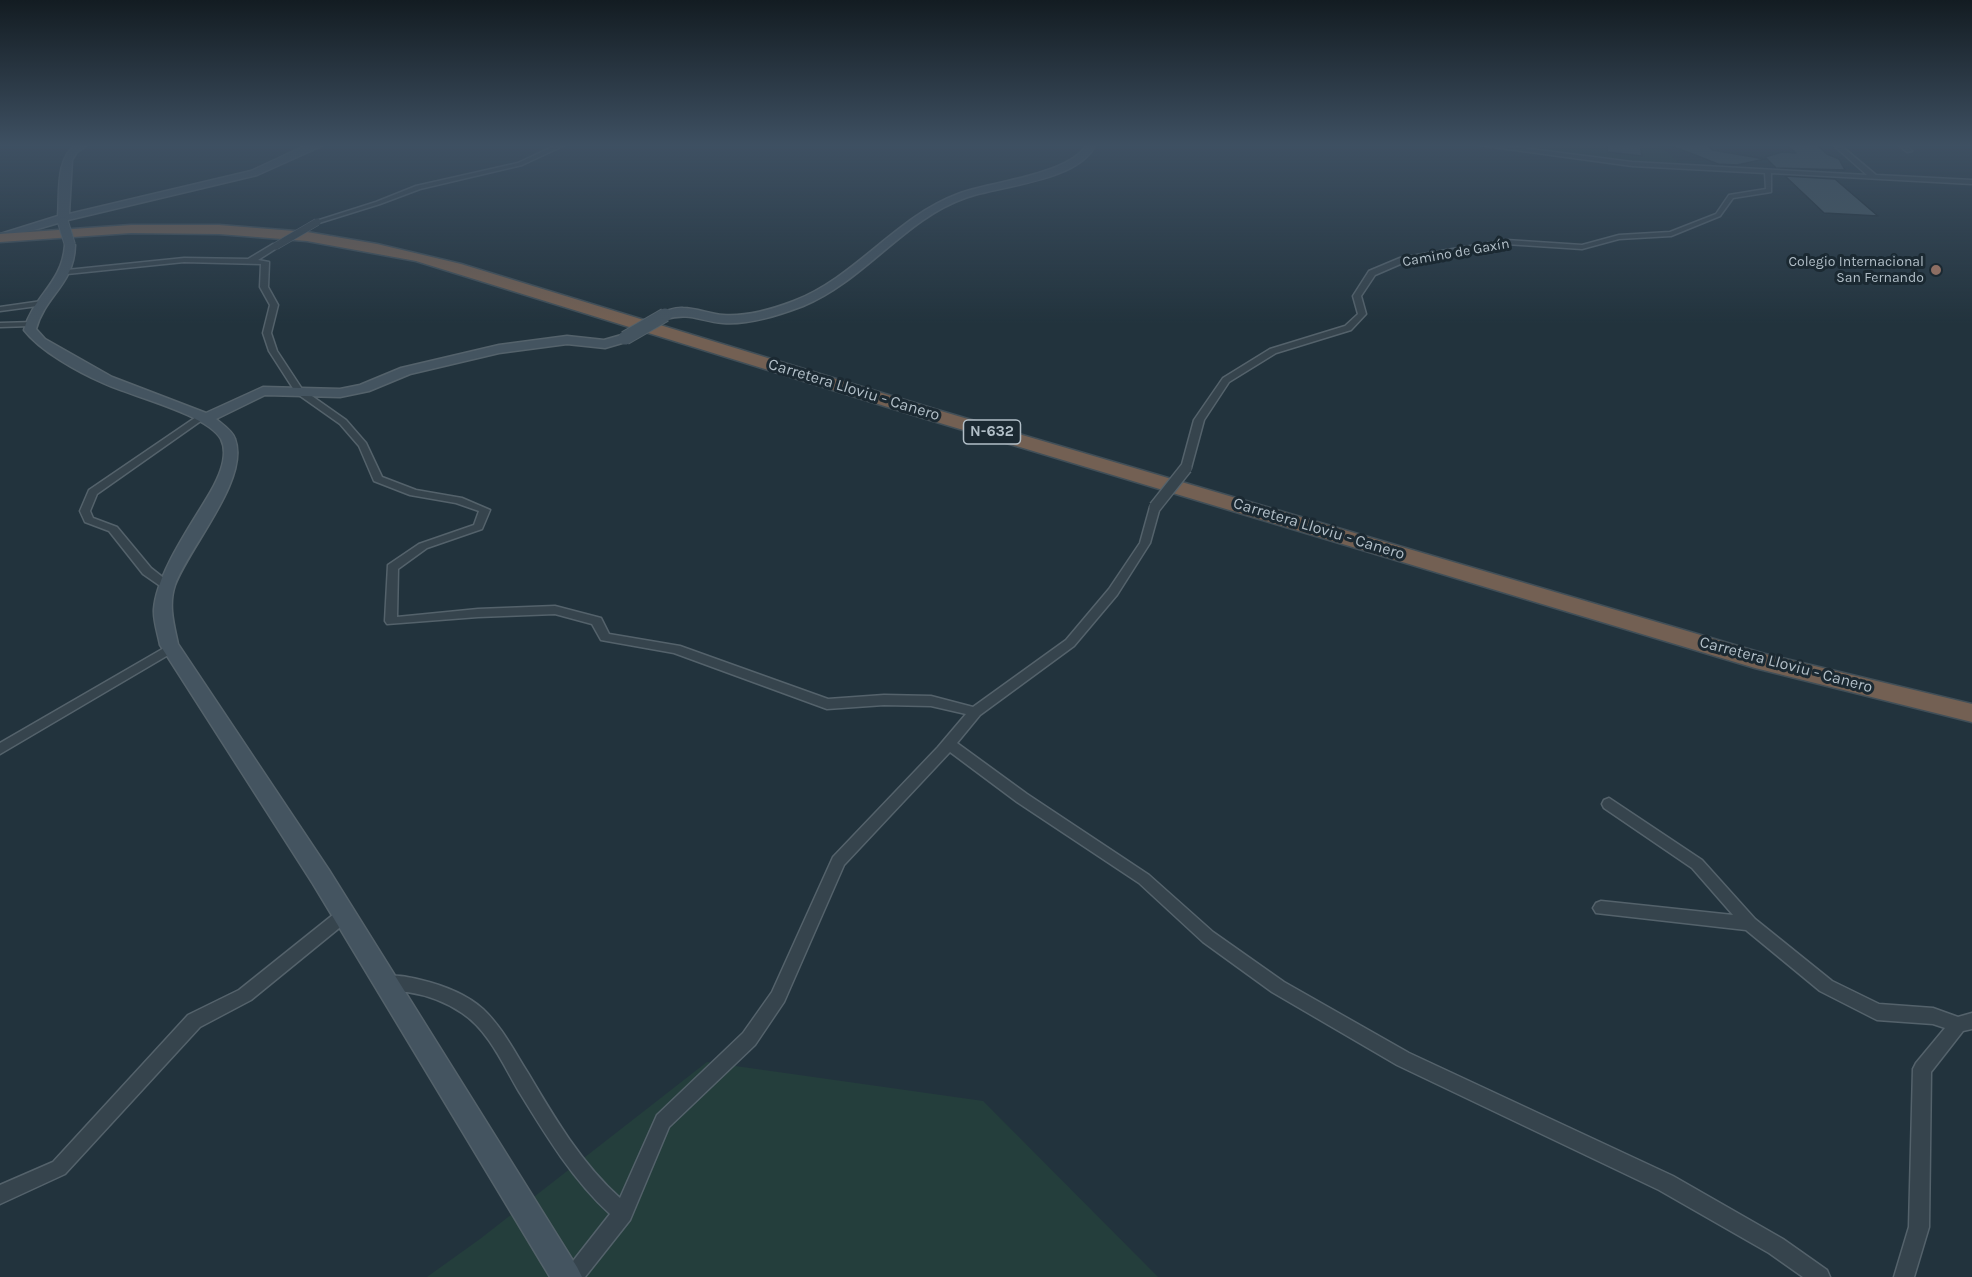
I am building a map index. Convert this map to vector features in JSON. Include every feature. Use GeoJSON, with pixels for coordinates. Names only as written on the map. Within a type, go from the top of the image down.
{"type":"FeatureCollection","features":[{"type":"Feature","properties":{"kind":"highway","name":"Carretera Lloviu - Canero"},"geometry":{"type":"LineString","coordinates":[[0,237],[79,231],[235,230],[348,242],[402,253],[456,267],[927,413],[1764,662],[1972,713]]}},
{"type":"Feature","properties":{"kind":"street"},"geometry":{"type":"LineString","coordinates":[[64,204],[63,220],[70,244],[70,265],[33,315],[30,330],[41,342],[98,375],[204,417],[228,438],[231,457],[226,478],[166,586],[162,612],[171,648],[344,915],[567,1277]]}},
{"type":"Feature","properties":{"kind":"street"},"geometry":{"type":"LineString","coordinates":[[0,237],[130,204]]}},
{"type":"Feature","properties":{"kind":"street"},"geometry":{"type":"LineString","coordinates":[[249,261],[317,222],[376,204]]}},
{"type":"Feature","properties":{"kind":"street"},"geometry":{"type":"LineString","coordinates":[[166,586],[147,571],[113,529],[89,520],[85,511],[93,492],[204,417],[263,391],[340,393],[364,388],[416,369],[499,349],[567,340],[605,344],[625,338],[665,315],[682,311],[723,319],[749,318],[799,303],[831,286],[944,204]]}},
{"type":"Feature","properties":{"kind":"street","name":"Camino de Gaxín"},"geometry":{"type":"LineString","coordinates":[[975,712],[1071,643],[1113,592],[1145,543],[1155,507],[1186,468],[1199,420],[1226,380],[1273,351],[1348,328],[1362,314],[1357,296],[1372,273],[1403,260],[1506,242],[1582,247],[1619,237],[1671,234],[1718,215],[1726,204]]}},
{"type":"Feature","properties":{"kind":"street"},"geometry":{"type":"LineString","coordinates":[[67,272],[184,260],[265,262],[264,287],[274,305],[267,333],[273,351],[299,391],[350,429],[363,445],[378,479],[414,493],[458,500],[485,510],[478,527],[423,546],[392,568],[391,621],[478,613],[555,610],[597,621],[605,637],[675,649],[827,704],[884,700],[931,701],[975,712],[949,744],[838,861],[778,997],[749,1039],[663,1121],[623,1214],[573,1277]]}},
{"type":"Feature","properties":{"kind":"street"},"geometry":{"type":"LineString","coordinates":[[0,309],[42,303]]}},
{"type":"Feature","properties":{"kind":"street"},"geometry":{"type":"LineString","coordinates":[[0,325],[31,324]]}},
{"type":"Feature","properties":{"kind":"street"},"geometry":{"type":"LineString","coordinates":[[0,749],[171,648]]}},
{"type":"Feature","properties":{"kind":"street"},"geometry":{"type":"LineString","coordinates":[[949,744],[1022,798],[1144,879],[1208,937],[1278,987],[1403,1059],[1666,1183],[1776,1246],[1820,1277]]}},
{"type":"Feature","properties":{"kind":"street"},"geometry":{"type":"LineString","coordinates":[[1609,804],[1697,864],[1750,924],[1826,986],[1877,1012],[1933,1016],[1965,1023]]}},
{"type":"Feature","properties":{"kind":"street"},"geometry":{"type":"LineString","coordinates":[[1602,908],[1750,924]]}},
{"type":"Feature","properties":{"kind":"street"},"geometry":{"type":"LineString","coordinates":[[0,1195],[59,1168],[195,1021],[245,995],[344,915]]}},
{"type":"Feature","properties":{"kind":"street"},"geometry":{"type":"LineString","coordinates":[[386,983],[402,983],[434,991],[471,1009],[500,1043],[555,1133],[602,1197],[623,1214]]}},
{"type":"Feature","properties":{"kind":"street"},"geometry":{"type":"LineString","coordinates":[[1904,1277],[1918,1227],[1922,1069],[1965,1023]]}},
{"type":"Feature","properties":{"kind":"green space"},"geometry":{"type":"Polygon","coordinates":[[[707,1062],[983,1101],[1158,1277],[427,1277],[480,1239],[707,1062]]]}},
{"type":"Feature","properties":{"kind":"building"},"geometry":{"type":"Polygon","coordinates":[[[1814,204],[1864,204],[1878,216],[1824,213],[1814,204]]]}},
{"type":"Feature","properties":{"kind":"place","name":"Colegio Internacional San Fernando"},"geometry":{"type":"Point","coordinates":[1936,270]}}]}
